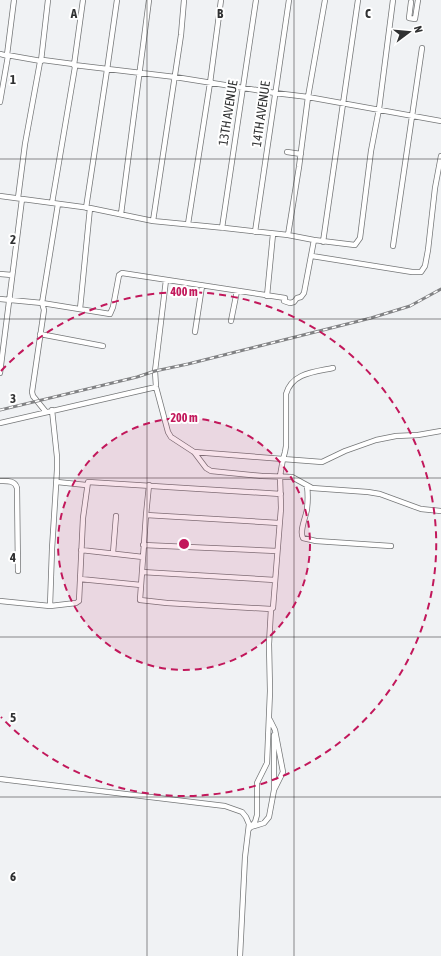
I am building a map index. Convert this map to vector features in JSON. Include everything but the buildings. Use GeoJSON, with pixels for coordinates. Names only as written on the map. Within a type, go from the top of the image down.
{"type":"FeatureCollection","features":[{"type":"Feature","properties":{"kind":"street"},"geometry":{"type":"LineString","coordinates":[[0,102],[8,56],[14,0]]}},
{"type":"Feature","properties":{"kind":"street"},"geometry":{"type":"LineString","coordinates":[[0,373],[28,131],[42,60],[48,0]]}},
{"type":"Feature","properties":{"kind":"street"},"geometry":{"type":"LineString","coordinates":[[52,203],[83,0]]}},
{"type":"Feature","properties":{"kind":"street"},"geometry":{"type":"LineString","coordinates":[[80,309],[88,208],[117,0]]}},
{"type":"Feature","properties":{"kind":"street"},"geometry":{"type":"LineString","coordinates":[[122,214],[149,0]]}},
{"type":"Feature","properties":{"kind":"street"},"geometry":{"type":"LineString","coordinates":[[153,221],[182,35],[184,0]]}},
{"type":"Feature","properties":{"kind":"street"},"geometry":{"type":"LineString","coordinates":[[188,224],[210,83],[221,0]]}},
{"type":"Feature","properties":{"kind":"street","name":"13TH AVENUE"},"geometry":{"type":"LineString","coordinates":[[222,228],[256,0]]}},
{"type":"Feature","properties":{"kind":"street","name":"14TH AVENUE"},"geometry":{"type":"LineString","coordinates":[[255,232],[289,0]]}},
{"type":"Feature","properties":{"kind":"street"},"geometry":{"type":"LineString","coordinates":[[288,236],[324,0]]}},
{"type":"Feature","properties":{"kind":"street"},"geometry":{"type":"LineString","coordinates":[[323,242],[358,0]]}},
{"type":"Feature","properties":{"kind":"street"},"geometry":{"type":"LineString","coordinates":[[0,196],[88,208],[153,221],[356,245],[359,242],[371,151],[379,109],[393,0]]}},
{"type":"Feature","properties":{"kind":"street"},"geometry":{"type":"LineString","coordinates":[[411,2],[409,18],[415,19],[418,0]]}},
{"type":"Feature","properties":{"kind":"street"},"geometry":{"type":"LineString","coordinates":[[393,246],[422,48]]}},
{"type":"Feature","properties":{"kind":"street"},"geometry":{"type":"LineString","coordinates":[[0,54],[108,70],[175,77],[243,87],[379,109],[441,121]]}},
{"type":"Feature","properties":{"kind":"street"},"geometry":{"type":"LineString","coordinates":[[287,152],[301,154]]}},
{"type":"Feature","properties":{"kind":"street"},"geometry":{"type":"LineString","coordinates":[[312,256],[412,272],[421,272],[425,266],[428,250],[435,188],[441,156]]}},
{"type":"Feature","properties":{"kind":"street"},"geometry":{"type":"LineString","coordinates":[[46,412],[33,396],[32,392],[44,310],[42,303],[58,204]]}},
{"type":"Feature","properties":{"kind":"street"},"geometry":{"type":"LineString","coordinates":[[267,296],[273,234]]}},
{"type":"Feature","properties":{"kind":"street"},"geometry":{"type":"LineString","coordinates":[[0,299],[42,303],[110,314],[113,307],[120,274],[285,298],[284,301],[290,303],[303,296],[314,240]]}},
{"type":"Feature","properties":{"kind":"street"},"geometry":{"type":"LineString","coordinates":[[0,274],[12,275]]}},
{"type":"Feature","properties":{"kind":"street"},"geometry":{"type":"LineString","coordinates":[[166,280],[155,371],[156,387],[168,432],[171,437],[194,452],[206,468],[211,471],[262,476],[292,477],[312,488],[380,494],[421,509],[441,511]]}},
{"type":"Feature","properties":{"kind":"street"},"geometry":{"type":"LineString","coordinates":[[195,332],[202,286]]}},
{"type":"Feature","properties":{"kind":"street"},"geometry":{"type":"LineString","coordinates":[[232,321],[237,291]]}},
{"type":"Feature","properties":{"kind":"street"},"geometry":{"type":"LineString","coordinates":[[40,334],[103,346]]}},
{"type":"Feature","properties":{"kind":"street"},"geometry":{"type":"LineString","coordinates":[[249,828],[255,822],[258,815],[257,783],[267,763],[270,691],[268,644],[275,580],[281,494],[280,476],[282,459],[286,446],[286,394],[288,387],[298,377],[304,374],[333,368]]}},
{"type":"Feature","properties":{"kind":"street"},"geometry":{"type":"LineString","coordinates":[[0,423],[156,387]]}},
{"type":"Feature","properties":{"kind":"street"},"geometry":{"type":"LineString","coordinates":[[50,606],[57,482],[57,457],[52,410]]}},
{"type":"Feature","properties":{"kind":"street"},"geometry":{"type":"LineString","coordinates":[[194,452],[322,462],[345,451],[376,440],[396,436],[418,435],[441,431]]}},
{"type":"Feature","properties":{"kind":"street"},"geometry":{"type":"LineString","coordinates":[[0,481],[12,482],[16,488],[18,571]]}},
{"type":"Feature","properties":{"kind":"street"},"geometry":{"type":"LineString","coordinates":[[57,482],[86,485],[89,482],[149,485],[281,494]]}},
{"type":"Feature","properties":{"kind":"street"},"geometry":{"type":"LineString","coordinates":[[0,601],[50,606],[78,602],[80,599],[81,550],[86,485]]}},
{"type":"Feature","properties":{"kind":"street"},"geometry":{"type":"LineString","coordinates":[[149,485],[143,545],[140,600],[271,609]]}},
{"type":"Feature","properties":{"kind":"street"},"geometry":{"type":"LineString","coordinates":[[307,486],[307,510],[302,532],[303,538],[316,541],[391,546]]}},
{"type":"Feature","properties":{"kind":"street"},"geometry":{"type":"LineString","coordinates":[[146,515],[279,523]]}},
{"type":"Feature","properties":{"kind":"street"},"geometry":{"type":"LineString","coordinates":[[113,553],[116,516]]}},
{"type":"Feature","properties":{"kind":"street"},"geometry":{"type":"LineString","coordinates":[[143,545],[277,551]]}},
{"type":"Feature","properties":{"kind":"street"},"geometry":{"type":"LineString","coordinates":[[81,550],[143,556]]}},
{"type":"Feature","properties":{"kind":"street"},"geometry":{"type":"LineString","coordinates":[[142,572],[275,580]]}},
{"type":"Feature","properties":{"kind":"street"},"geometry":{"type":"LineString","coordinates":[[80,579],[141,585]]}},
{"type":"Feature","properties":{"kind":"street"},"geometry":{"type":"LineString","coordinates":[[269,719],[275,729],[283,772],[274,790]]}},
{"type":"Feature","properties":{"kind":"street"},"geometry":{"type":"LineString","coordinates":[[249,828],[264,822],[269,817],[274,790],[275,729]]}},
{"type":"Feature","properties":{"kind":"street"},"geometry":{"type":"LineString","coordinates":[[0,779],[225,806],[242,812],[246,817],[249,828],[245,857],[240,956]]}},
{"type":"Feature","properties":{"kind":"railway"},"geometry":{"type":"LineString","coordinates":[[0,410],[371,318],[410,306],[441,289]]}}]}
